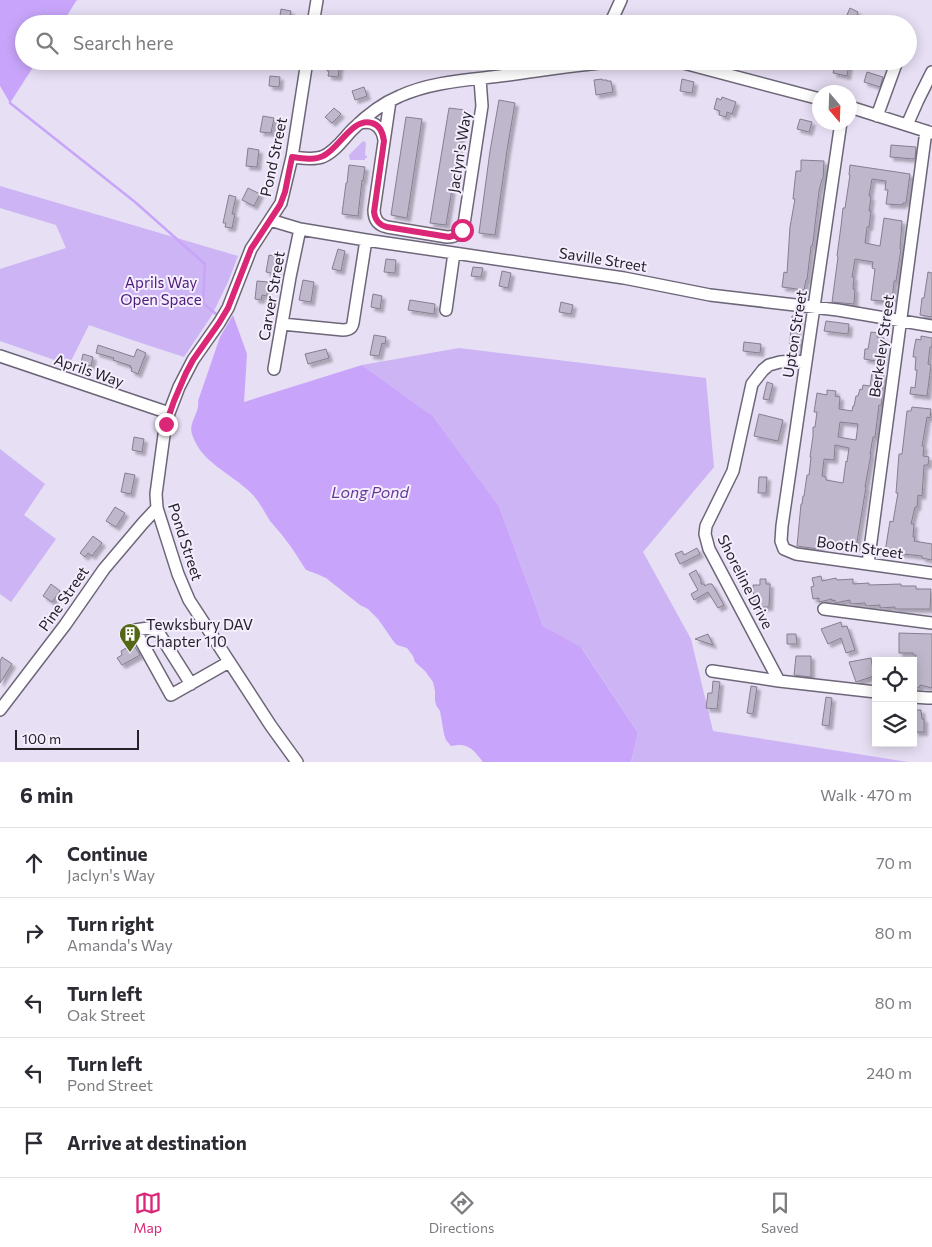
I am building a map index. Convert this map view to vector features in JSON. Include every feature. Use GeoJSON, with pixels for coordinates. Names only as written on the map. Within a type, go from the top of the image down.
{"type":"FeatureCollection","features":[{"type":"Feature","properties":{"kind":"street"},"geometry":{"type":"LineString","coordinates":[[314,15],[317,0]]}},
{"type":"Feature","properties":{"kind":"street"},"geometry":{"type":"LineString","coordinates":[[614,15],[621,0]]}},
{"type":"Feature","properties":{"kind":"street","name":"Pond Street"},"geometry":{"type":"LineString","coordinates":[[297,762],[271,726],[189,600],[178,574],[157,508],[156,494],[164,435],[169,413],[179,387],[193,360],[228,308],[251,249],[281,203],[292,157],[306,70]]}},
{"type":"Feature","properties":{"kind":"street"},"geometry":{"type":"LineString","coordinates":[[292,157],[312,159],[323,156],[336,147],[356,125],[390,101],[408,93],[446,83],[542,70]]}},
{"type":"Feature","properties":{"kind":"street"},"geometry":{"type":"LineString","coordinates":[[710,70],[812,97]]}},
{"type":"Feature","properties":{"kind":"street"},"geometry":{"type":"LineString","coordinates":[[876,116],[893,70]]}},
{"type":"Feature","properties":{"kind":"street"},"geometry":{"type":"LineString","coordinates":[[907,125],[932,72]]}},
{"type":"Feature","properties":{"kind":"street","name":"Jaclyn's Way"},"geometry":{"type":"LineString","coordinates":[[384,141],[374,212],[377,221],[387,227],[449,237],[456,235],[461,231],[464,224],[482,110],[480,79]]}},
{"type":"Feature","properties":{"kind":"street"},"geometry":{"type":"LineString","coordinates":[[384,141],[390,101]]}},
{"type":"Feature","properties":{"kind":"street"},"geometry":{"type":"LineString","coordinates":[[857,109],[929,132]]}},
{"type":"Feature","properties":{"kind":"street"},"geometry":{"type":"LineString","coordinates":[[356,125],[366,122],[376,124],[383,134],[384,141]]}},
{"type":"Feature","properties":{"kind":"street","name":"Upton Street"},"geometry":{"type":"LineString","coordinates":[[784,549],[780,541],[782,526],[840,130]]}},
{"type":"Feature","properties":{"kind":"street","name":"Berkeley Street"},"geometry":{"type":"LineString","coordinates":[[868,564],[929,132]]}},
{"type":"Feature","properties":{"kind":"street","name":"Saville Street"},"geometry":{"type":"LineString","coordinates":[[270,220],[300,229],[366,240],[624,278],[710,295],[815,308],[932,326]]}},
{"type":"Feature","properties":{"kind":"street","name":"Carver Street"},"geometry":{"type":"LineString","coordinates":[[274,369],[300,229]]}},
{"type":"Feature","properties":{"kind":"street"},"geometry":{"type":"LineString","coordinates":[[282,324],[345,330],[350,328],[353,323],[366,240]]}},
{"type":"Feature","properties":{"kind":"street"},"geometry":{"type":"LineString","coordinates":[[446,310],[454,253]]}},
{"type":"Feature","properties":{"kind":"street","name":"Aprils Way"},"geometry":{"type":"LineString","coordinates":[[0,356],[169,413]]}},
{"type":"Feature","properties":{"kind":"street","name":"Shoreline Drive"},"geometry":{"type":"LineString","coordinates":[[779,681],[709,549],[705,534],[706,526],[732,471],[752,384],[769,365],[794,360],[806,362]]}},
{"type":"Feature","properties":{"kind":"street","name":"Pine Street"},"geometry":{"type":"LineString","coordinates":[[0,710],[66,625],[104,569],[157,508]]}},
{"type":"Feature","properties":{"kind":"street","name":"Booth Street"},"geometry":{"type":"LineString","coordinates":[[784,549],[796,554],[932,573]]}},
{"type":"Feature","properties":{"kind":"street"},"geometry":{"type":"LineString","coordinates":[[824,609],[932,623]]}},
{"type":"Feature","properties":{"kind":"street"},"geometry":{"type":"LineString","coordinates":[[191,684],[155,627],[135,630],[171,695],[191,684],[229,662]]}},
{"type":"Feature","properties":{"kind":"street"},"geometry":{"type":"LineString","coordinates":[[712,671],[872,692]]}},
{"type":"Feature","properties":{"kind":"green space"},"geometry":{"type":"Polygon","coordinates":[[[364,141],[366,143],[365,155],[367,158],[365,160],[350,160],[349,155],[364,141]]]}},
{"type":"Feature","properties":{"kind":"green space","name":"Aprils Way Open Space"},"geometry":{"type":"Polygon","coordinates":[[[0,186],[238,256],[212,315],[184,357],[89,325],[69,365],[0,341],[0,269],[66,248],[56,225],[0,208],[0,186]]]}},
{"type":"Feature","properties":{"kind":"green space"},"geometry":{"type":"Polygon","coordinates":[[[459,348],[706,378],[714,467],[643,552],[691,639],[713,731],[908,762],[631,762],[638,733],[582,648],[543,626],[499,506],[433,416],[362,365],[459,348]]]}},
{"type":"Feature","properties":{"kind":"green space"},"geometry":{"type":"Polygon","coordinates":[[[0,449],[45,484],[24,515],[56,539],[11,602],[0,594],[0,449]]]}},
{"type":"Feature","properties":{"kind":"water"},"geometry":{"type":"Polygon","coordinates":[[[0,0],[78,0],[67,15],[15,15],[15,70],[31,70],[10,103],[0,86],[0,0]]]}},
{"type":"Feature","properties":{"kind":"water","name":"Long Pond"},"geometry":{"type":"Polygon","coordinates":[[[233,315],[247,354],[244,402],[362,365],[433,416],[499,506],[543,626],[581,647],[638,733],[631,762],[483,762],[476,753],[466,746],[451,746],[444,734],[440,711],[436,705],[433,682],[415,662],[407,648],[394,642],[378,619],[368,609],[360,605],[326,578],[306,570],[254,496],[209,460],[196,444],[191,430],[198,401],[220,337],[233,315]]]}},
{"type":"Feature","properties":{"kind":"building"},"geometry":{"type":"Polygon","coordinates":[[[850,8],[858,12],[857,15],[847,15],[850,8]]]}},
{"type":"Feature","properties":{"kind":"building"},"geometry":{"type":"Polygon","coordinates":[[[281,9],[291,11],[290,15],[280,15],[281,9]]]}},
{"type":"Feature","properties":{"kind":"building"},"geometry":{"type":"Polygon","coordinates":[[[339,70],[338,77],[328,76],[329,71],[327,71],[339,70]]]}},
{"type":"Feature","properties":{"kind":"building"},"geometry":{"type":"Polygon","coordinates":[[[834,70],[848,70],[847,76],[833,73],[834,70]]]}},
{"type":"Feature","properties":{"kind":"building"},"geometry":{"type":"Polygon","coordinates":[[[867,72],[883,77],[880,87],[864,82],[867,72]]]}},
{"type":"Feature","properties":{"kind":"building"},"geometry":{"type":"Polygon","coordinates":[[[270,76],[280,77],[279,87],[269,86],[270,76]]]}},
{"type":"Feature","properties":{"kind":"building"},"geometry":{"type":"Polygon","coordinates":[[[682,79],[694,82],[692,93],[680,91],[682,79]]]}},
{"type":"Feature","properties":{"kind":"building"},"geometry":{"type":"Polygon","coordinates":[[[594,80],[611,81],[613,92],[596,95],[594,80]]]}},
{"type":"Feature","properties":{"kind":"building"},"geometry":{"type":"Polygon","coordinates":[[[364,87],[367,96],[355,100],[352,91],[364,87]]]}},
{"type":"Feature","properties":{"kind":"building"},"geometry":{"type":"Polygon","coordinates":[[[722,97],[736,102],[732,114],[727,112],[726,117],[719,115],[720,111],[714,109],[717,98],[721,100],[722,97]]]}},
{"type":"Feature","properties":{"kind":"building"},"geometry":{"type":"Polygon","coordinates":[[[499,100],[515,103],[495,235],[479,233],[499,100]]]}},
{"type":"Feature","properties":{"kind":"building"},"geometry":{"type":"Polygon","coordinates":[[[334,108],[341,114],[332,123],[325,117],[334,108]]]}},
{"type":"Feature","properties":{"kind":"building"},"geometry":{"type":"Polygon","coordinates":[[[449,108],[465,110],[446,225],[430,223],[449,108]]]}},
{"type":"Feature","properties":{"kind":"building"},"geometry":{"type":"Polygon","coordinates":[[[263,116],[274,118],[271,133],[260,132],[263,116]]]}},
{"type":"Feature","properties":{"kind":"building"},"geometry":{"type":"Polygon","coordinates":[[[406,117],[422,119],[407,218],[391,215],[406,117]]]}},
{"type":"Feature","properties":{"kind":"building"},"geometry":{"type":"Polygon","coordinates":[[[800,119],[812,122],[809,132],[797,129],[800,119]]]}},
{"type":"Feature","properties":{"kind":"building"},"geometry":{"type":"Polygon","coordinates":[[[891,145],[916,147],[915,159],[890,157],[891,145]]]}},
{"type":"Feature","properties":{"kind":"building"},"geometry":{"type":"Polygon","coordinates":[[[248,148],[259,150],[257,167],[246,166],[248,148]]]}},
{"type":"Feature","properties":{"kind":"building"},"geometry":{"type":"Polygon","coordinates":[[[801,160],[824,161],[823,179],[819,191],[813,242],[804,290],[782,287],[784,272],[787,273],[796,171],[801,171],[801,160]]]}},
{"type":"Feature","properties":{"kind":"building"},"geometry":{"type":"Polygon","coordinates":[[[349,165],[365,167],[358,216],[342,214],[349,165]]]}},
{"type":"Feature","properties":{"kind":"building"},"geometry":{"type":"Polygon","coordinates":[[[850,165],[910,174],[906,203],[902,205],[886,204],[888,190],[885,190],[886,181],[872,179],[869,196],[871,197],[869,211],[871,211],[865,243],[880,246],[884,218],[902,221],[901,249],[896,281],[894,281],[892,302],[871,300],[875,269],[872,268],[873,262],[855,259],[852,277],[854,277],[853,289],[855,289],[854,304],[832,302],[850,165]]]}},
{"type":"Feature","properties":{"kind":"building"},"geometry":{"type":"Polygon","coordinates":[[[248,188],[260,194],[254,206],[242,200],[248,188]]]}},
{"type":"Feature","properties":{"kind":"building"},"geometry":{"type":"Polygon","coordinates":[[[229,195],[236,197],[232,214],[235,214],[232,228],[225,227],[226,223],[223,223],[229,195]]]}},
{"type":"Feature","properties":{"kind":"building"},"geometry":{"type":"Polygon","coordinates":[[[338,249],[345,251],[341,271],[332,269],[338,249]]]}},
{"type":"Feature","properties":{"kind":"building"},"geometry":{"type":"Polygon","coordinates":[[[269,255],[279,257],[276,274],[266,272],[269,255]]]}},
{"type":"Feature","properties":{"kind":"building"},"geometry":{"type":"Polygon","coordinates":[[[386,259],[396,260],[395,273],[384,272],[386,259]]]}},
{"type":"Feature","properties":{"kind":"building"},"geometry":{"type":"Polygon","coordinates":[[[473,267],[483,268],[481,277],[471,276],[473,267]]]}},
{"type":"Feature","properties":{"kind":"building"},"geometry":{"type":"Polygon","coordinates":[[[502,271],[511,273],[508,288],[499,286],[502,271]]]}},
{"type":"Feature","properties":{"kind":"building"},"geometry":{"type":"Polygon","coordinates":[[[928,272],[932,273],[932,317],[920,315],[928,272]]]}},
{"type":"Feature","properties":{"kind":"building"},"geometry":{"type":"Polygon","coordinates":[[[303,280],[314,282],[311,302],[299,300],[303,280]]]}},
{"type":"Feature","properties":{"kind":"building"},"geometry":{"type":"Polygon","coordinates":[[[257,281],[268,282],[267,296],[262,295],[261,300],[255,299],[257,281]]]}},
{"type":"Feature","properties":{"kind":"building"},"geometry":{"type":"Polygon","coordinates":[[[373,294],[382,296],[380,309],[371,307],[373,294]]]}},
{"type":"Feature","properties":{"kind":"building"},"geometry":{"type":"Polygon","coordinates":[[[410,300],[435,304],[434,314],[408,310],[410,300]]]}},
{"type":"Feature","properties":{"kind":"building"},"geometry":{"type":"Polygon","coordinates":[[[561,302],[573,305],[571,314],[559,312],[561,302]]]}},
{"type":"Feature","properties":{"kind":"building"},"geometry":{"type":"Polygon","coordinates":[[[792,316],[799,317],[798,346],[796,345],[795,353],[789,352],[792,316]]]}},
{"type":"Feature","properties":{"kind":"building"},"geometry":{"type":"Polygon","coordinates":[[[826,321],[849,324],[848,334],[824,331],[826,321]]]}},
{"type":"Feature","properties":{"kind":"building"},"geometry":{"type":"Polygon","coordinates":[[[871,332],[878,333],[877,337],[884,338],[882,362],[864,359],[865,349],[868,349],[871,332]]]}},
{"type":"Feature","properties":{"kind":"building"},"geometry":{"type":"Polygon","coordinates":[[[374,335],[386,337],[385,344],[382,343],[379,356],[370,355],[374,335]]]}},
{"type":"Feature","properties":{"kind":"building"},"geometry":{"type":"Polygon","coordinates":[[[921,336],[932,338],[928,364],[931,365],[927,396],[910,394],[911,387],[915,388],[917,370],[915,370],[916,357],[913,357],[914,349],[916,339],[921,340],[921,336]]]}},
{"type":"Feature","properties":{"kind":"building"},"geometry":{"type":"Polygon","coordinates":[[[744,342],[761,344],[760,353],[743,351],[744,342]]]}},
{"type":"Feature","properties":{"kind":"building"},"geometry":{"type":"Polygon","coordinates":[[[98,345],[134,357],[137,349],[146,353],[138,374],[131,371],[131,366],[113,360],[114,358],[96,353],[98,345]]]}},
{"type":"Feature","properties":{"kind":"building"},"geometry":{"type":"Polygon","coordinates":[[[326,349],[329,358],[308,364],[305,354],[326,349]]]}},
{"type":"Feature","properties":{"kind":"building"},"geometry":{"type":"Polygon","coordinates":[[[83,354],[93,357],[91,366],[81,363],[83,354]]]}},
{"type":"Feature","properties":{"kind":"building"},"geometry":{"type":"Polygon","coordinates":[[[872,373],[884,375],[881,406],[879,405],[875,437],[873,437],[870,454],[856,548],[820,544],[819,549],[797,546],[801,504],[807,475],[809,475],[813,427],[815,427],[817,412],[814,412],[817,393],[827,395],[827,390],[836,391],[835,396],[840,397],[839,409],[852,411],[860,389],[862,390],[863,385],[870,386],[872,373]],[[840,422],[838,437],[856,440],[858,424],[840,422]],[[835,445],[834,460],[824,459],[822,476],[826,477],[826,480],[843,483],[849,448],[835,445]]]}},
{"type":"Feature","properties":{"kind":"building"},"geometry":{"type":"Polygon","coordinates":[[[767,382],[773,384],[769,400],[763,399],[767,382]]]}},
{"type":"Feature","properties":{"kind":"building"},"geometry":{"type":"Polygon","coordinates":[[[912,407],[931,409],[930,418],[927,417],[922,446],[924,446],[923,456],[929,457],[928,465],[924,465],[922,496],[918,495],[917,507],[915,507],[911,524],[914,524],[914,541],[932,544],[932,560],[922,558],[922,556],[885,552],[890,521],[893,522],[898,493],[896,493],[899,454],[902,454],[907,411],[911,411],[912,407]]]}},
{"type":"Feature","properties":{"kind":"building"},"geometry":{"type":"Polygon","coordinates":[[[759,414],[783,420],[778,441],[754,436],[759,414]]]}},
{"type":"Feature","properties":{"kind":"building"},"geometry":{"type":"Polygon","coordinates":[[[134,437],[144,439],[142,452],[132,450],[134,437]]]}},
{"type":"Feature","properties":{"kind":"building"},"geometry":{"type":"Polygon","coordinates":[[[125,473],[135,475],[131,494],[121,492],[125,473]]]}},
{"type":"Feature","properties":{"kind":"building"},"geometry":{"type":"Polygon","coordinates":[[[759,477],[767,477],[766,493],[758,493],[759,477]]]}},
{"type":"Feature","properties":{"kind":"building"},"geometry":{"type":"Polygon","coordinates":[[[115,507],[125,513],[116,527],[106,521],[115,507]]]}},
{"type":"Feature","properties":{"kind":"building"},"geometry":{"type":"Polygon","coordinates":[[[93,536],[102,543],[92,556],[88,553],[85,557],[80,553],[93,536]]]}},
{"type":"Feature","properties":{"kind":"building"},"geometry":{"type":"Polygon","coordinates":[[[697,548],[700,554],[680,564],[675,554],[682,551],[684,555],[697,548]]]}},
{"type":"Feature","properties":{"kind":"building"},"geometry":{"type":"Polygon","coordinates":[[[696,570],[701,584],[705,586],[712,584],[724,605],[718,608],[708,592],[694,600],[691,594],[698,590],[689,574],[696,570]]]}},
{"type":"Feature","properties":{"kind":"building"},"geometry":{"type":"Polygon","coordinates":[[[821,576],[822,581],[836,578],[837,580],[853,579],[853,584],[901,584],[901,586],[916,586],[916,589],[931,589],[930,609],[880,608],[880,605],[866,606],[865,603],[850,604],[850,600],[835,603],[835,600],[832,601],[832,599],[819,602],[819,598],[813,599],[811,587],[814,586],[812,578],[821,576]]]}},
{"type":"Feature","properties":{"kind":"building"},"geometry":{"type":"Polygon","coordinates":[[[760,579],[766,579],[766,584],[770,584],[769,607],[754,607],[753,585],[760,585],[760,579]]]}},
{"type":"Feature","properties":{"kind":"building"},"geometry":{"type":"Polygon","coordinates":[[[51,584],[60,591],[52,602],[43,596],[51,584]]]}},
{"type":"Feature","properties":{"kind":"building"},"geometry":{"type":"Polygon","coordinates":[[[841,622],[842,627],[847,626],[855,650],[846,653],[841,638],[828,644],[821,629],[841,622]]]}},
{"type":"Feature","properties":{"kind":"building"},"geometry":{"type":"Polygon","coordinates":[[[899,633],[932,634],[932,688],[920,685],[919,688],[917,688],[916,655],[913,655],[913,653],[899,653],[899,633]]]}},
{"type":"Feature","properties":{"kind":"building"},"geometry":{"type":"Polygon","coordinates":[[[708,634],[713,645],[695,639],[708,634]]]}},
{"type":"Feature","properties":{"kind":"building"},"geometry":{"type":"Polygon","coordinates":[[[787,634],[796,634],[797,644],[787,644],[787,634]]]}},
{"type":"Feature","properties":{"kind":"building","name":"Tewksbury DAV Chapter 110"},"geometry":{"type":"Polygon","coordinates":[[[133,644],[140,655],[122,665],[117,658],[122,655],[121,651],[133,644]]]}},
{"type":"Feature","properties":{"kind":"building"},"geometry":{"type":"Polygon","coordinates":[[[796,656],[811,656],[811,677],[794,675],[796,656]]]}},
{"type":"Feature","properties":{"kind":"building"},"geometry":{"type":"Polygon","coordinates":[[[2,657],[12,664],[0,683],[0,661],[2,657]]]}},
{"type":"Feature","properties":{"kind":"building"},"geometry":{"type":"Polygon","coordinates":[[[871,658],[872,677],[856,682],[849,662],[871,658]]]}},
{"type":"Feature","properties":{"kind":"building"},"geometry":{"type":"Polygon","coordinates":[[[713,681],[720,682],[717,709],[706,708],[708,693],[712,693],[713,681]]]}},
{"type":"Feature","properties":{"kind":"building"},"geometry":{"type":"Polygon","coordinates":[[[751,686],[757,687],[753,714],[747,713],[751,686]]]}},
{"type":"Feature","properties":{"kind":"building"},"geometry":{"type":"Polygon","coordinates":[[[826,697],[832,698],[829,726],[822,725],[826,697]]]}},
{"type":"Feature","properties":{"kind":"building"},"geometry":{"type":"Polygon","coordinates":[[[917,710],[921,710],[922,719],[924,719],[924,732],[917,732],[917,710]]]}},
{"type":"Feature","properties":{"kind":"waterway"},"geometry":{"type":"LineString","coordinates":[[10,103],[135,202],[205,264],[203,303],[216,314]]}},
{"type":"Feature","properties":{"kind":"place","name":"Tewksbury DAV Chapter 110"},"geometry":{"type":"Point","coordinates":[130,653]}},
{"type":"Feature","properties":{"kind":"route"},"geometry":{"type":"LineString","coordinates":[[166,424],[186,373],[228,308],[251,249],[280,205],[285,192],[292,157],[320,158],[336,147],[356,125],[366,122],[376,124],[383,134],[384,141],[374,212],[377,221],[387,227],[449,237],[456,235],[462,230]]}}]}
